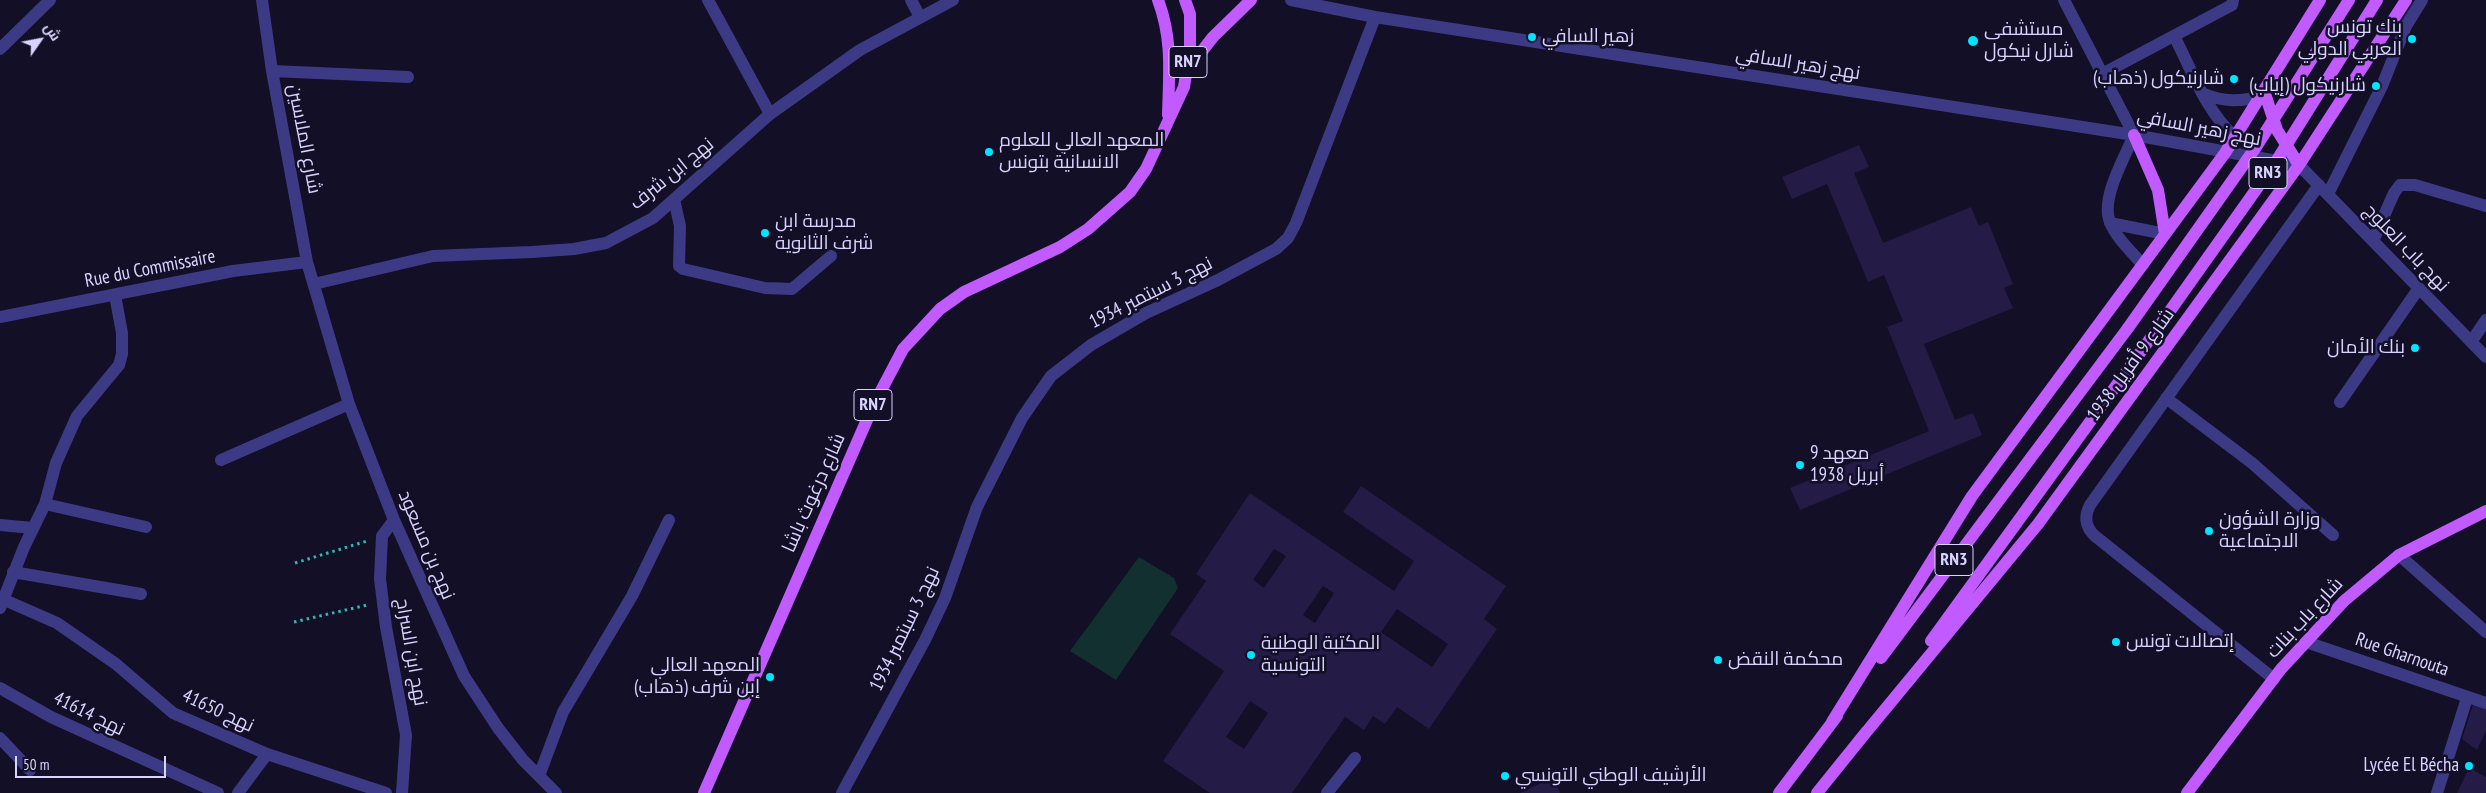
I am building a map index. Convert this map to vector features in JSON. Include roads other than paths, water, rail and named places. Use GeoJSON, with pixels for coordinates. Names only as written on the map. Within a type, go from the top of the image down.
{"type":"FeatureCollection","features":[{"type":"Feature","properties":{"kind":"main road","name":"شارع درغوث باشا"},"geometry":{"type":"LineString","coordinates":[[1158,0],[1166,21],[1170,49],[1168,120]]}},
{"type":"Feature","properties":{"kind":"main road","name":"شارع درغوث باشا"},"geometry":{"type":"LineString","coordinates":[[704,793],[873,406],[903,349],[940,309],[964,292],[1060,247],[1109,212],[1130,192],[1146,169],[1184,87],[1190,48],[1190,14],[1185,0]]}},
{"type":"Feature","properties":{"kind":"main road"},"geometry":{"type":"LineString","coordinates":[[1186,71],[1212,37],[1252,0]]}},
{"type":"Feature","properties":{"kind":"main road","name":"شارع 9 أفريل 1938"},"geometry":{"type":"LineString","coordinates":[[1832,722],[1972,496],[2225,153],[2320,0]]}},
{"type":"Feature","properties":{"kind":"main road","name":"شارع 9 أفريل 1938"},"geometry":{"type":"LineString","coordinates":[[1779,793],[2128,328],[2256,147],[2350,0]]}},
{"type":"Feature","properties":{"kind":"main road","name":"شارع 9 أفريل 1938"},"geometry":{"type":"LineString","coordinates":[[1863,736],[2277,160],[2377,0]]}},
{"type":"Feature","properties":{"kind":"main road","name":"شارع 9 أفريل 1938"},"geometry":{"type":"LineString","coordinates":[[1817,793],[2038,524],[2299,165],[2406,0]]}},
{"type":"Feature","properties":{"kind":"main road"},"geometry":{"type":"LineString","coordinates":[[2262,93],[2277,130],[2299,165]]}},
{"type":"Feature","properties":{"kind":"main road"},"geometry":{"type":"LineString","coordinates":[[2134,134],[2158,190],[2165,234]]}},
{"type":"Feature","properties":{"kind":"main road","name":"شارع باب بنات"},"geometry":{"type":"LineString","coordinates":[[2188,793],[2274,679],[2344,601],[2399,555],[2486,511]]}},
{"type":"Feature","properties":{"kind":"street"},"geometry":{"type":"LineString","coordinates":[[0,49],[50,0]]}},
{"type":"Feature","properties":{"kind":"street","name":"شارع الملاسين"},"geometry":{"type":"LineString","coordinates":[[262,0],[272,71],[308,262],[314,284]]}},
{"type":"Feature","properties":{"kind":"street"},"geometry":{"type":"LineString","coordinates":[[708,0],[770,114]]}},
{"type":"Feature","properties":{"kind":"street"},"geometry":{"type":"LineString","coordinates":[[911,0],[920,17]]}},
{"type":"Feature","properties":{"kind":"street","name":"نهج ابن شرف"},"geometry":{"type":"LineString","coordinates":[[314,284],[433,256],[540,252],[606,243],[653,218],[770,114],[860,50],[953,0]]}},
{"type":"Feature","properties":{"kind":"street","name":"نهج زهير السافي"},"geometry":{"type":"LineString","coordinates":[[1291,0],[1375,17],[2134,134],[2225,153],[2299,165]]}},
{"type":"Feature","properties":{"kind":"street"},"geometry":{"type":"LineString","coordinates":[[2064,0],[2134,134],[2107,203],[2110,223],[2143,265]]}},
{"type":"Feature","properties":{"kind":"street"},"geometry":{"type":"LineString","coordinates":[[2102,74],[2232,5],[2233,0]]}},
{"type":"Feature","properties":{"kind":"street"},"geometry":{"type":"LineString","coordinates":[[2328,194],[2382,86],[2401,37],[2422,0]]}},
{"type":"Feature","properties":{"kind":"street","name":"نهج 3 سبتمبر 1934"},"geometry":{"type":"LineString","coordinates":[[842,793],[925,640],[945,598],[978,508],[1022,418],[1051,376],[1091,345],[1146,313],[1218,280],[1276,249],[1288,238],[1296,223],[1375,17]]}},
{"type":"Feature","properties":{"kind":"street"},"geometry":{"type":"LineString","coordinates":[[2174,36],[2216,117],[2234,136]]}},
{"type":"Feature","properties":{"kind":"street"},"geometry":{"type":"LineString","coordinates":[[272,71],[408,76]]}},
{"type":"Feature","properties":{"kind":"street"},"geometry":{"type":"LineString","coordinates":[[2204,94],[2226,101],[2238,101],[2262,93]]}},
{"type":"Feature","properties":{"kind":"street","name":"نهج باب العلوج"},"geometry":{"type":"LineString","coordinates":[[2299,165],[2486,357]]}},
{"type":"Feature","properties":{"kind":"street"},"geometry":{"type":"LineString","coordinates":[[2274,679],[2095,536],[2088,527],[2086,516],[2090,505],[2319,185]]}},
{"type":"Feature","properties":{"kind":"street"},"geometry":{"type":"LineString","coordinates":[[2373,240],[2394,193],[2400,185],[2415,185],[2486,206]]}},
{"type":"Feature","properties":{"kind":"street"},"geometry":{"type":"LineString","coordinates":[[674,199],[680,226],[678,259],[679,266],[683,269],[764,288],[792,289],[831,256]]}},
{"type":"Feature","properties":{"kind":"street"},"geometry":{"type":"LineString","coordinates":[[2110,223],[2165,234]]}},
{"type":"Feature","properties":{"kind":"street","name":"Rue du Commissaire"},"geometry":{"type":"LineString","coordinates":[[0,317],[233,271],[308,262]]}},
{"type":"Feature","properties":{"kind":"street","name":"نهج بن مسعود"},"geometry":{"type":"LineString","coordinates":[[314,284],[349,404],[394,520],[464,676],[498,728],[556,793]]}},
{"type":"Feature","properties":{"kind":"street"},"geometry":{"type":"LineString","coordinates":[[2340,402],[2419,288]]}},
{"type":"Feature","properties":{"kind":"street"},"geometry":{"type":"LineString","coordinates":[[2,602],[13,572],[45,504],[56,463],[77,416],[119,365],[122,354],[122,333],[115,295]]}},
{"type":"Feature","properties":{"kind":"street"},"geometry":{"type":"LineString","coordinates":[[2470,342],[2486,320]]}},
{"type":"Feature","properties":{"kind":"street"},"geometry":{"type":"LineString","coordinates":[[2166,398],[2252,463],[2334,535]]}},
{"type":"Feature","properties":{"kind":"street"},"geometry":{"type":"LineString","coordinates":[[221,460],[349,404]]}},
{"type":"Feature","properties":{"kind":"street"},"geometry":{"type":"LineString","coordinates":[[45,504],[146,527]]}},
{"type":"Feature","properties":{"kind":"street","name":"نهج ابن السراج"},"geometry":{"type":"LineString","coordinates":[[394,520],[382,536],[380,579],[382,602],[406,735],[402,793]]}},
{"type":"Feature","properties":{"kind":"street"},"geometry":{"type":"LineString","coordinates":[[539,776],[563,712],[632,596],[668,520]]}},
{"type":"Feature","properties":{"kind":"street"},"geometry":{"type":"LineString","coordinates":[[0,525],[33,528]]}},
{"type":"Feature","properties":{"kind":"street"},"geometry":{"type":"LineString","coordinates":[[2399,555],[2486,632]]}},
{"type":"Feature","properties":{"kind":"street"},"geometry":{"type":"LineString","coordinates":[[13,572],[140,594]]}},
{"type":"Feature","properties":{"kind":"street","name":"نهج 41650"},"geometry":{"type":"LineString","coordinates":[[2,602],[57,623],[116,664],[173,713],[268,754],[386,793]]}},
{"type":"Feature","properties":{"kind":"street","name":"Rue Gharnouta"},"geometry":{"type":"LineString","coordinates":[[2306,642],[2486,703]]}},
{"type":"Feature","properties":{"kind":"street","name":"نهج 41614"},"geometry":{"type":"LineString","coordinates":[[0,688],[51,717],[218,793]]}},
{"type":"Feature","properties":{"kind":"street"},"geometry":{"type":"LineString","coordinates":[[2437,793],[2467,698]]}},
{"type":"Feature","properties":{"kind":"street"},"geometry":{"type":"LineString","coordinates":[[0,738],[30,770]]}},
{"type":"Feature","properties":{"kind":"street"},"geometry":{"type":"LineString","coordinates":[[238,793],[268,754]]}},
{"type":"Feature","properties":{"kind":"street"},"geometry":{"type":"LineString","coordinates":[[1326,793],[1354,758]]}},
{"type":"Feature","properties":{"kind":"place","name":"زهير السافي"},"geometry":{"type":"Point","coordinates":[1532,37]}},
{"type":"Feature","properties":{"kind":"place","name":"بنك تونس العربي الدولي"},"geometry":{"type":"Point","coordinates":[2412,39]}},
{"type":"Feature","properties":{"kind":"place","name":"مستشفى شارل نيكول"},"geometry":{"type":"Point","coordinates":[1973,41]}},
{"type":"Feature","properties":{"kind":"place","name":"شارنيكول (ذهاب)"},"geometry":{"type":"Point","coordinates":[2234,79]}},
{"type":"Feature","properties":{"kind":"place","name":"شارنيكول (إياب)"},"geometry":{"type":"Point","coordinates":[2376,86]}},
{"type":"Feature","properties":{"kind":"place","name":"المعهد العالي للعلوم الانسانية بتونس"},"geometry":{"type":"Point","coordinates":[989,152]}},
{"type":"Feature","properties":{"kind":"place","name":"مدرسة ابن شرف الثانوية"},"geometry":{"type":"Point","coordinates":[765,233]}},
{"type":"Feature","properties":{"kind":"place","name":"بنك الأمان"},"geometry":{"type":"Point","coordinates":[2415,348]}},
{"type":"Feature","properties":{"kind":"place","name":"معهد 9 أبريل 1938"},"geometry":{"type":"Point","coordinates":[1800,465]}},
{"type":"Feature","properties":{"kind":"place","name":"وزارة الشؤون الاجتماعية"},"geometry":{"type":"Point","coordinates":[2209,531]}},
{"type":"Feature","properties":{"kind":"place","name":"إتصالات تونس"},"geometry":{"type":"Point","coordinates":[2116,642]}},
{"type":"Feature","properties":{"kind":"place","name":"المكتبة الوطنية التونسية"},"geometry":{"type":"Point","coordinates":[1251,655]}},
{"type":"Feature","properties":{"kind":"place","name":"محكمة النقض"},"geometry":{"type":"Point","coordinates":[1718,660]}},
{"type":"Feature","properties":{"kind":"place","name":"المعهد العالي إبن شرف (ذهاب)"},"geometry":{"type":"Point","coordinates":[770,677]}},
{"type":"Feature","properties":{"kind":"place","name":"Lycée El Bécha"},"geometry":{"type":"Point","coordinates":[2469,766]}},
{"type":"Feature","properties":{"kind":"place","name":"الأرشيف الوطني التونسي"},"geometry":{"type":"Point","coordinates":[1505,776]}}]}
